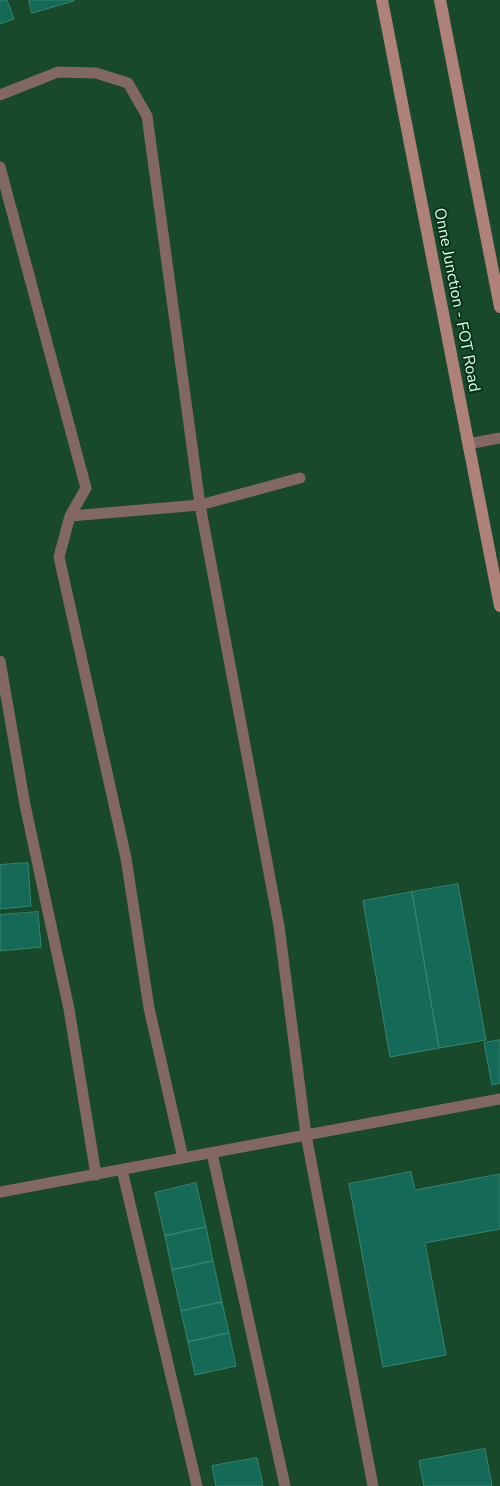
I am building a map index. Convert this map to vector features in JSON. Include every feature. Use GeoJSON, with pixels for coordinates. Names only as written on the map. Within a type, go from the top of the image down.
{"type":"FeatureCollection","features":[{"type":"Feature","properties":{"kind":"street","name":"Onne Junction - FOT Road"},"geometry":{"type":"LineString","coordinates":[[382,0],[500,606]]}},
{"type":"Feature","properties":{"kind":"street"},"geometry":{"type":"LineString","coordinates":[[440,0],[500,307]]}},
{"type":"Feature","properties":{"kind":"lane"},"geometry":{"type":"LineString","coordinates":[[0,95],[58,72],[96,73],[128,83],[147,116],[200,505],[279,926],[306,1136],[373,1486]]}},
{"type":"Feature","properties":{"kind":"lane"},"geometry":{"type":"LineString","coordinates":[[0,167],[86,488],[70,516],[59,557],[126,858],[150,1008],[183,1158]]}},
{"type":"Feature","properties":{"kind":"lane"},"geometry":{"type":"LineString","coordinates":[[468,444],[500,438]]}},
{"type":"Feature","properties":{"kind":"lane"},"geometry":{"type":"LineString","coordinates":[[70,516],[200,505],[300,478]]}},
{"type":"Feature","properties":{"kind":"lane"},"geometry":{"type":"LineString","coordinates":[[0,661],[25,805],[69,1009],[96,1174]]}},
{"type":"Feature","properties":{"kind":"lane"},"geometry":{"type":"LineString","coordinates":[[0,1192],[500,1099]]}},
{"type":"Feature","properties":{"kind":"lane"},"geometry":{"type":"LineString","coordinates":[[212,1153],[285,1486]]}},
{"type":"Feature","properties":{"kind":"lane"},"geometry":{"type":"LineString","coordinates":[[122,1170],[197,1486]]}},
{"type":"Feature","properties":{"kind":"shaded area"},"geometry":{"type":"Polygon","coordinates":[[[0,0],[500,0],[500,1486],[0,1486],[0,0]]]}},
{"type":"Feature","properties":{"kind":"building"},"geometry":{"type":"Polygon","coordinates":[[[0,0],[7,0],[14,19],[0,24],[0,0]]]}},
{"type":"Feature","properties":{"kind":"building"},"geometry":{"type":"Polygon","coordinates":[[[29,0],[74,0],[74,1],[32,13],[29,0]]]}},
{"type":"Feature","properties":{"kind":"building"},"geometry":{"type":"Polygon","coordinates":[[[28,863],[31,906],[0,909],[0,865],[28,863]]]}},
{"type":"Feature","properties":{"kind":"building"},"geometry":{"type":"Polygon","coordinates":[[[458,884],[486,1040],[439,1048],[412,892],[458,884]]]}},
{"type":"Feature","properties":{"kind":"building"},"geometry":{"type":"Polygon","coordinates":[[[412,892],[439,1048],[390,1057],[363,901],[412,892]]]}},
{"type":"Feature","properties":{"kind":"building"},"geometry":{"type":"Polygon","coordinates":[[[38,912],[41,947],[0,951],[0,915],[38,912]]]}},
{"type":"Feature","properties":{"kind":"building"},"geometry":{"type":"Polygon","coordinates":[[[500,1040],[500,1083],[492,1085],[484,1043],[500,1040]]]}},
{"type":"Feature","properties":{"kind":"building"},"geometry":{"type":"Polygon","coordinates":[[[411,1172],[415,1190],[500,1174],[500,1229],[425,1243],[446,1355],[383,1367],[349,1184],[411,1172]]]}},
{"type":"Feature","properties":{"kind":"building"},"geometry":{"type":"Polygon","coordinates":[[[196,1183],[206,1227],[165,1236],[155,1193],[196,1183]]]}},
{"type":"Feature","properties":{"kind":"building"},"geometry":{"type":"Polygon","coordinates":[[[206,1227],[213,1261],[172,1270],[165,1236],[206,1227]]]}},
{"type":"Feature","properties":{"kind":"building"},"geometry":{"type":"Polygon","coordinates":[[[213,1261],[222,1302],[181,1311],[172,1270],[213,1261]]]}},
{"type":"Feature","properties":{"kind":"building"},"geometry":{"type":"Polygon","coordinates":[[[222,1302],[229,1333],[188,1342],[181,1311],[222,1302]]]}},
{"type":"Feature","properties":{"kind":"building"},"geometry":{"type":"Polygon","coordinates":[[[229,1333],[236,1366],[195,1375],[188,1342],[229,1333]]]}},
{"type":"Feature","properties":{"kind":"building"},"geometry":{"type":"Polygon","coordinates":[[[485,1449],[492,1486],[424,1486],[419,1461],[485,1449]]]}},
{"type":"Feature","properties":{"kind":"building"},"geometry":{"type":"Polygon","coordinates":[[[257,1458],[263,1486],[216,1486],[212,1466],[257,1458]]]}}]}
